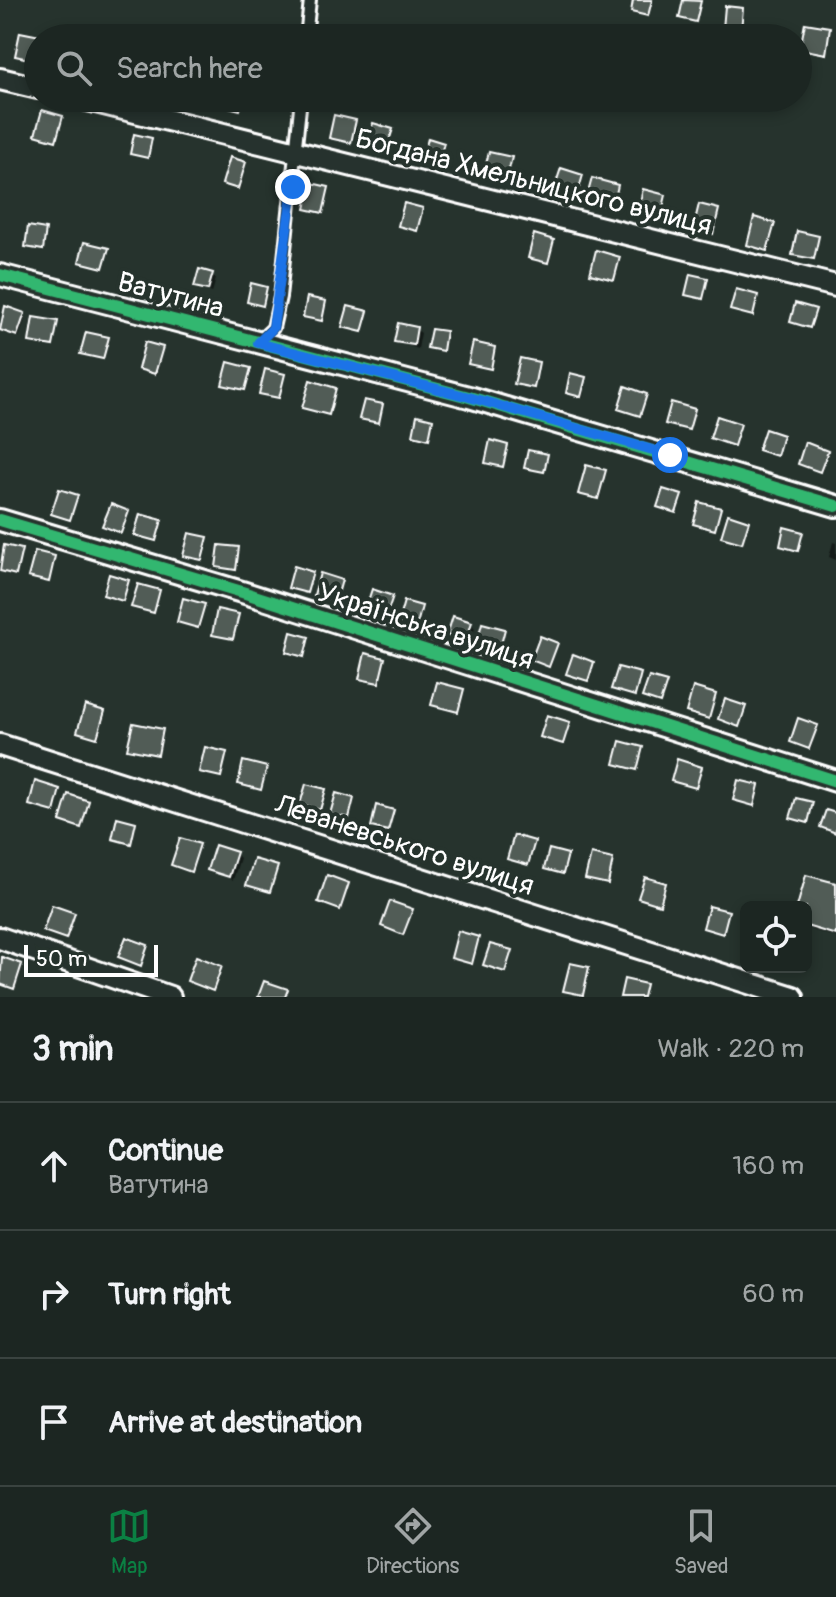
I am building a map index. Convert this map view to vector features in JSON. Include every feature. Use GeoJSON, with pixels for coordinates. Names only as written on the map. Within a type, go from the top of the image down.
{"type":"FeatureCollection","features":[{"type":"Feature","properties":{"kind":"street"},"geometry":{"type":"LineString","coordinates":[[0,79],[24,85]]}},
{"type":"Feature","properties":{"kind":"street","name":"Богдана Хмельницкого вулиця"},"geometry":{"type":"LineString","coordinates":[[137,112],[836,286]]}},
{"type":"Feature","properties":{"kind":"street","name":"Ватутина"},"geometry":{"type":"LineString","coordinates":[[0,275],[469,397],[836,506]]}},
{"type":"Feature","properties":{"kind":"street","name":"Українська вулиця"},"geometry":{"type":"LineString","coordinates":[[0,520],[242,592],[836,781]]}},
{"type":"Feature","properties":{"kind":"street","name":"Леваневського вулиця"},"geometry":{"type":"LineString","coordinates":[[0,745],[793,997]]}},
{"type":"Feature","properties":{"kind":"street"},"geometry":{"type":"LineString","coordinates":[[0,938],[170,997]]}},
{"type":"Feature","properties":{"kind":"lane"},"geometry":{"type":"LineString","coordinates":[[307,24],[310,0]]}},
{"type":"Feature","properties":{"kind":"lane"},"geometry":{"type":"LineString","coordinates":[[258,343],[273,328],[280,297],[299,112]]}},
{"type":"Feature","properties":{"kind":"building"},"geometry":{"type":"Polygon","coordinates":[[[633,0],[652,0],[648,16],[631,12],[633,0]]]}},
{"type":"Feature","properties":{"kind":"building"},"geometry":{"type":"Polygon","coordinates":[[[683,0],[701,1],[696,22],[679,18],[683,0]]]}},
{"type":"Feature","properties":{"kind":"building"},"geometry":{"type":"Polygon","coordinates":[[[725,6],[743,8],[742,24],[723,24],[725,6]]]}},
{"type":"Feature","properties":{"kind":"building"},"geometry":{"type":"Polygon","coordinates":[[[812,24],[830,27],[826,54],[812,51],[812,24]]]}},
{"type":"Feature","properties":{"kind":"building"},"geometry":{"type":"Polygon","coordinates":[[[20,32],[24,33],[24,58],[15,56],[20,32]]]}},
{"type":"Feature","properties":{"kind":"building"},"geometry":{"type":"Polygon","coordinates":[[[41,112],[63,116],[56,141],[35,135],[41,112]]]}},
{"type":"Feature","properties":{"kind":"building"},"geometry":{"type":"Polygon","coordinates":[[[334,115],[356,120],[351,143],[329,138],[334,115]]]}},
{"type":"Feature","properties":{"kind":"building"},"geometry":{"type":"Polygon","coordinates":[[[373,123],[393,129],[386,150],[367,144],[373,123]]]}},
{"type":"Feature","properties":{"kind":"building"},"geometry":{"type":"Polygon","coordinates":[[[134,134],[152,138],[148,158],[130,154],[134,134]]]}},
{"type":"Feature","properties":{"kind":"building"},"geometry":{"type":"Polygon","coordinates":[[[428,138],[444,143],[438,163],[423,159],[428,138]]]}},
{"type":"Feature","properties":{"kind":"building"},"geometry":{"type":"Polygon","coordinates":[[[489,152],[512,157],[506,182],[483,176],[489,152]]]}},
{"type":"Feature","properties":{"kind":"building"},"geometry":{"type":"Polygon","coordinates":[[[230,157],[246,162],[238,189],[222,184],[230,157]]]}},
{"type":"Feature","properties":{"kind":"building"},"geometry":{"type":"Polygon","coordinates":[[[561,168],[583,175],[576,199],[553,192],[561,168]]]}},
{"type":"Feature","properties":{"kind":"building"},"geometry":{"type":"Polygon","coordinates":[[[592,178],[618,185],[613,208],[586,200],[592,178]]]}},
{"type":"Feature","properties":{"kind":"building"},"geometry":{"type":"Polygon","coordinates":[[[311,183],[329,187],[323,213],[305,209],[311,183]]]}},
{"type":"Feature","properties":{"kind":"building"},"geometry":{"type":"Polygon","coordinates":[[[643,189],[666,195],[660,220],[637,215],[643,189]]]}},
{"type":"Feature","properties":{"kind":"building"},"geometry":{"type":"Polygon","coordinates":[[[404,203],[423,208],[417,231],[398,226],[404,203]]]}},
{"type":"Feature","properties":{"kind":"building"},"geometry":{"type":"Polygon","coordinates":[[[699,204],[719,209],[713,234],[693,229],[699,204]]]}},
{"type":"Feature","properties":{"kind":"building"},"geometry":{"type":"Polygon","coordinates":[[[754,217],[775,223],[767,251],[747,245],[754,217]]]}},
{"type":"Feature","properties":{"kind":"building"},"geometry":{"type":"Polygon","coordinates":[[[28,226],[46,229],[43,250],[25,247],[28,226]]]}},
{"type":"Feature","properties":{"kind":"building"},"geometry":{"type":"Polygon","coordinates":[[[797,231],[819,236],[814,259],[792,255],[797,231]]]}},
{"type":"Feature","properties":{"kind":"building"},"geometry":{"type":"Polygon","coordinates":[[[534,234],[554,240],[548,263],[528,258],[534,234]]]}},
{"type":"Feature","properties":{"kind":"building"},"geometry":{"type":"Polygon","coordinates":[[[84,242],[109,248],[103,268],[79,262],[84,242]]]}},
{"type":"Feature","properties":{"kind":"building"},"geometry":{"type":"Polygon","coordinates":[[[596,250],[620,257],[614,280],[590,274],[596,250]]]}},
{"type":"Feature","properties":{"kind":"building"},"geometry":{"type":"Polygon","coordinates":[[[199,269],[213,273],[208,290],[194,287],[199,269]]]}},
{"type":"Feature","properties":{"kind":"building"},"geometry":{"type":"Polygon","coordinates":[[[690,274],[708,278],[703,299],[685,295],[690,274]]]}},
{"type":"Feature","properties":{"kind":"building"},"geometry":{"type":"Polygon","coordinates":[[[251,283],[267,287],[263,306],[247,302],[251,283]]]}},
{"type":"Feature","properties":{"kind":"building"},"geometry":{"type":"Polygon","coordinates":[[[736,289],[758,295],[753,316],[730,310],[736,289]]]}},
{"type":"Feature","properties":{"kind":"building"},"geometry":{"type":"Polygon","coordinates":[[[307,297],[326,301],[322,321],[303,317],[307,297]]]}},
{"type":"Feature","properties":{"kind":"building"},"geometry":{"type":"Polygon","coordinates":[[[795,303],[816,309],[810,328],[790,322],[795,303]]]}},
{"type":"Feature","properties":{"kind":"building"},"geometry":{"type":"Polygon","coordinates":[[[5,306],[25,313],[17,336],[0,330],[5,306]]]}},
{"type":"Feature","properties":{"kind":"building"},"geometry":{"type":"Polygon","coordinates":[[[348,306],[368,311],[362,332],[342,327],[348,306]]]}},
{"type":"Feature","properties":{"kind":"building"},"geometry":{"type":"Polygon","coordinates":[[[33,317],[58,321],[53,346],[29,342],[33,317]]]}},
{"type":"Feature","properties":{"kind":"building"},"geometry":{"type":"Polygon","coordinates":[[[398,323],[417,327],[414,345],[394,342],[398,323]]]}},
{"type":"Feature","properties":{"kind":"building"},"geometry":{"type":"Polygon","coordinates":[[[431,329],[446,331],[443,351],[427,348],[431,329]]]}},
{"type":"Feature","properties":{"kind":"building"},"geometry":{"type":"Polygon","coordinates":[[[86,332],[109,337],[103,359],[80,354],[86,332]]]}},
{"type":"Feature","properties":{"kind":"building"},"geometry":{"type":"Polygon","coordinates":[[[145,342],[163,347],[155,374],[138,369],[145,342]]]}},
{"type":"Feature","properties":{"kind":"building"},"geometry":{"type":"Polygon","coordinates":[[[473,342],[495,347],[491,369],[468,364],[473,342]]]}},
{"type":"Feature","properties":{"kind":"building"},"geometry":{"type":"Polygon","coordinates":[[[520,358],[539,362],[534,388],[514,384],[520,358]]]}},
{"type":"Feature","properties":{"kind":"building"},"geometry":{"type":"Polygon","coordinates":[[[228,362],[251,368],[245,390],[222,385],[228,362]]]}},
{"type":"Feature","properties":{"kind":"building"},"geometry":{"type":"Polygon","coordinates":[[[265,369],[285,374],[279,398],[259,394],[265,369]]]}},
{"type":"Feature","properties":{"kind":"building"},"geometry":{"type":"Polygon","coordinates":[[[570,373],[586,377],[581,397],[566,393],[570,373]]]}},
{"type":"Feature","properties":{"kind":"building"},"geometry":{"type":"Polygon","coordinates":[[[310,380],[336,388],[329,415],[302,408],[310,380]]]}},
{"type":"Feature","properties":{"kind":"building"},"geometry":{"type":"Polygon","coordinates":[[[625,386],[647,394],[640,416],[618,409],[625,386]]]}},
{"type":"Feature","properties":{"kind":"building"},"geometry":{"type":"Polygon","coordinates":[[[364,400],[383,404],[379,423],[359,419],[364,400]]]}},
{"type":"Feature","properties":{"kind":"building"},"geometry":{"type":"Polygon","coordinates":[[[671,402],[695,409],[689,430],[665,424],[671,402]]]}},
{"type":"Feature","properties":{"kind":"building"},"geometry":{"type":"Polygon","coordinates":[[[417,415],[433,419],[429,439],[413,435],[417,415]]]}},
{"type":"Feature","properties":{"kind":"building"},"geometry":{"type":"Polygon","coordinates":[[[717,416],[741,424],[734,446],[710,438],[717,416]]]}},
{"type":"Feature","properties":{"kind":"building"},"geometry":{"type":"Polygon","coordinates":[[[765,429],[783,435],[777,456],[758,450],[765,429]]]}},
{"type":"Feature","properties":{"kind":"building"},"geometry":{"type":"Polygon","coordinates":[[[490,440],[508,445],[503,467],[485,463],[490,440]]]}},
{"type":"Feature","properties":{"kind":"building"},"geometry":{"type":"Polygon","coordinates":[[[805,442],[828,451],[820,472],[798,464],[805,442]]]}},
{"type":"Feature","properties":{"kind":"building"},"geometry":{"type":"Polygon","coordinates":[[[528,450],[548,454],[544,472],[524,468],[528,450]]]}},
{"type":"Feature","properties":{"kind":"building"},"geometry":{"type":"Polygon","coordinates":[[[586,465],[606,470],[598,499],[578,494],[586,465]]]}},
{"type":"Feature","properties":{"kind":"building"},"geometry":{"type":"Polygon","coordinates":[[[59,489],[78,495],[70,520],[51,514],[59,489]]]}},
{"type":"Feature","properties":{"kind":"building"},"geometry":{"type":"Polygon","coordinates":[[[663,489],[682,495],[676,513],[657,507],[663,489]]]}},
{"type":"Feature","properties":{"kind":"building"},"geometry":{"type":"Polygon","coordinates":[[[699,502],[721,508],[715,530],[693,524],[699,502]]]}},
{"type":"Feature","properties":{"kind":"building"},"geometry":{"type":"Polygon","coordinates":[[[111,504],[129,511],[121,533],[102,526],[111,504]]]}},
{"type":"Feature","properties":{"kind":"building"},"geometry":{"type":"Polygon","coordinates":[[[140,514],[162,520],[156,541],[134,535],[140,514]]]}},
{"type":"Feature","properties":{"kind":"building"},"geometry":{"type":"Polygon","coordinates":[[[728,514],[749,521],[742,543],[721,537],[728,514]]]}},
{"type":"Feature","properties":{"kind":"building"},"geometry":{"type":"Polygon","coordinates":[[[784,527],[803,532],[798,551],[780,546],[784,527]]]}},
{"type":"Feature","properties":{"kind":"building"},"geometry":{"type":"Polygon","coordinates":[[[189,533],[208,537],[202,560],[183,556],[189,533]]]}},
{"type":"Feature","properties":{"kind":"building"},"geometry":{"type":"Polygon","coordinates":[[[4,545],[22,549],[16,575],[0,571],[4,545]]]}},
{"type":"Feature","properties":{"kind":"building"},"geometry":{"type":"Polygon","coordinates":[[[219,545],[239,547],[236,570],[216,567],[219,545]]]}},
{"type":"Feature","properties":{"kind":"building"},"geometry":{"type":"Polygon","coordinates":[[[35,551],[55,556],[49,582],[28,577],[35,551]]]}},
{"type":"Feature","properties":{"kind":"building"},"geometry":{"type":"Polygon","coordinates":[[[294,566],[313,572],[307,593],[288,588],[294,566]]]}},
{"type":"Feature","properties":{"kind":"building"},"geometry":{"type":"Polygon","coordinates":[[[320,573],[342,580],[336,601],[314,595],[320,573]]]}},
{"type":"Feature","properties":{"kind":"building"},"geometry":{"type":"Polygon","coordinates":[[[109,574],[129,580],[123,601],[103,595],[109,574]]]}},
{"type":"Feature","properties":{"kind":"building"},"geometry":{"type":"Polygon","coordinates":[[[138,584],[160,590],[154,613],[131,607],[138,584]]]}},
{"type":"Feature","properties":{"kind":"building"},"geometry":{"type":"Polygon","coordinates":[[[372,589],[393,596],[385,619],[364,613],[372,589]]]}},
{"type":"Feature","properties":{"kind":"building"},"geometry":{"type":"Polygon","coordinates":[[[183,598],[205,604],[198,628],[177,622],[183,598]]]}},
{"type":"Feature","properties":{"kind":"building"},"geometry":{"type":"Polygon","coordinates":[[[404,601],[422,606],[416,628],[398,622],[404,601]]]}},
{"type":"Feature","properties":{"kind":"building"},"geometry":{"type":"Polygon","coordinates":[[[217,609],[239,614],[233,639],[212,635],[217,609]]]}},
{"type":"Feature","properties":{"kind":"building"},"geometry":{"type":"Polygon","coordinates":[[[453,616],[472,622],[466,641],[447,635],[453,616]]]}},
{"type":"Feature","properties":{"kind":"building"},"geometry":{"type":"Polygon","coordinates":[[[482,623],[505,629],[499,652],[476,646],[482,623]]]}},
{"type":"Feature","properties":{"kind":"building"},"geometry":{"type":"Polygon","coordinates":[[[291,632],[309,637],[304,657],[286,652],[291,632]]]}},
{"type":"Feature","properties":{"kind":"building"},"geometry":{"type":"Polygon","coordinates":[[[540,636],[558,643],[549,667],[531,660],[540,636]]]}},
{"type":"Feature","properties":{"kind":"building"},"geometry":{"type":"Polygon","coordinates":[[[365,653],[385,658],[379,683],[359,679],[365,653]]]}},
{"type":"Feature","properties":{"kind":"building"},"geometry":{"type":"Polygon","coordinates":[[[573,654],[594,662],[588,681],[566,674],[573,654]]]}},
{"type":"Feature","properties":{"kind":"building"},"geometry":{"type":"Polygon","coordinates":[[[618,667],[641,673],[635,696],[611,689],[618,667]]]}},
{"type":"Feature","properties":{"kind":"building"},"geometry":{"type":"Polygon","coordinates":[[[649,677],[667,682],[660,703],[642,697],[649,677]]]}},
{"type":"Feature","properties":{"kind":"building"},"geometry":{"type":"Polygon","coordinates":[[[437,682],[464,689],[458,712],[431,705],[437,682]]]}},
{"type":"Feature","properties":{"kind":"building"},"geometry":{"type":"Polygon","coordinates":[[[693,687],[716,694],[709,719],[686,712],[693,687]]]}},
{"type":"Feature","properties":{"kind":"building"},"geometry":{"type":"Polygon","coordinates":[[[725,699],[746,706],[739,727],[718,719],[725,699]]]}},
{"type":"Feature","properties":{"kind":"building"},"geometry":{"type":"Polygon","coordinates":[[[85,705],[105,711],[97,738],[77,732],[85,705]]]}},
{"type":"Feature","properties":{"kind":"building"},"geometry":{"type":"Polygon","coordinates":[[[547,715],[570,722],[563,744],[540,737],[547,715]]]}},
{"type":"Feature","properties":{"kind":"building"},"geometry":{"type":"Polygon","coordinates":[[[798,718],[818,725],[809,749],[790,742],[798,718]]]}},
{"type":"Feature","properties":{"kind":"building"},"geometry":{"type":"Polygon","coordinates":[[[133,723],[163,729],[158,755],[127,749],[133,723]]]}},
{"type":"Feature","properties":{"kind":"building"},"geometry":{"type":"Polygon","coordinates":[[[620,741],[643,747],[637,770],[614,764],[620,741]]]}},
{"type":"Feature","properties":{"kind":"building"},"geometry":{"type":"Polygon","coordinates":[[[205,747],[227,752],[221,777],[199,772],[205,747]]]}},
{"type":"Feature","properties":{"kind":"building"},"geometry":{"type":"Polygon","coordinates":[[[677,759],[702,767],[696,788],[671,781],[677,759]]]}},
{"type":"Feature","properties":{"kind":"building"},"geometry":{"type":"Polygon","coordinates":[[[243,761],[267,767],[261,790],[238,784],[243,761]]]}},
{"type":"Feature","properties":{"kind":"building"},"geometry":{"type":"Polygon","coordinates":[[[738,780],[759,785],[754,806],[733,800],[738,780]]]}},
{"type":"Feature","properties":{"kind":"building"},"geometry":{"type":"Polygon","coordinates":[[[35,781],[60,789],[54,812],[29,805],[35,781]]]}},
{"type":"Feature","properties":{"kind":"building"},"geometry":{"type":"Polygon","coordinates":[[[306,784],[326,789],[320,810],[300,804],[306,784]]]}},
{"type":"Feature","properties":{"kind":"building"},"geometry":{"type":"Polygon","coordinates":[[[336,793],[354,798],[349,818],[330,814],[336,793]]]}},
{"type":"Feature","properties":{"kind":"building"},"geometry":{"type":"Polygon","coordinates":[[[68,794],[89,801],[81,828],[60,821],[68,794]]]}},
{"type":"Feature","properties":{"kind":"building"},"geometry":{"type":"Polygon","coordinates":[[[796,798],[813,802],[808,823],[790,818],[796,798]]]}},
{"type":"Feature","properties":{"kind":"building"},"geometry":{"type":"Polygon","coordinates":[[[376,805],[394,810],[388,831],[371,827],[376,805]]]}},
{"type":"Feature","properties":{"kind":"building"},"geometry":{"type":"Polygon","coordinates":[[[826,810],[836,813],[836,833],[820,827],[826,810]]]}},
{"type":"Feature","properties":{"kind":"building"},"geometry":{"type":"Polygon","coordinates":[[[117,817],[136,822],[131,844],[112,839],[117,817]]]}},
{"type":"Feature","properties":{"kind":"building"},"geometry":{"type":"Polygon","coordinates":[[[514,835],[535,841],[528,865],[507,859],[514,835]]]}},
{"type":"Feature","properties":{"kind":"building"},"geometry":{"type":"Polygon","coordinates":[[[180,838],[200,844],[191,872],[171,865],[180,838]]]}},
{"type":"Feature","properties":{"kind":"building"},"geometry":{"type":"Polygon","coordinates":[[[215,845],[237,852],[229,877],[207,870],[215,845]]]}},
{"type":"Feature","properties":{"kind":"building"},"geometry":{"type":"Polygon","coordinates":[[[549,849],[568,854],[563,874],[544,869],[549,849]]]}},
{"type":"Feature","properties":{"kind":"building"},"geometry":{"type":"Polygon","coordinates":[[[591,854],[613,859],[608,884],[585,879],[591,854]]]}},
{"type":"Feature","properties":{"kind":"building"},"geometry":{"type":"Polygon","coordinates":[[[254,859],[278,866],[270,892],[246,885],[254,859]]]}},
{"type":"Feature","properties":{"kind":"building"},"geometry":{"type":"Polygon","coordinates":[[[327,875],[349,883],[340,910],[318,902],[327,875]]]}},
{"type":"Feature","properties":{"kind":"building"},"geometry":{"type":"Polygon","coordinates":[[[806,875],[836,883],[836,935],[812,928],[812,901],[799,901],[806,875]]]}},
{"type":"Feature","properties":{"kind":"building"},"geometry":{"type":"Polygon","coordinates":[[[645,877],[666,883],[660,905],[638,898],[645,877]]]}},
{"type":"Feature","properties":{"kind":"building"},"geometry":{"type":"Polygon","coordinates":[[[390,901],[413,909],[403,935],[381,926],[390,901]]]}},
{"type":"Feature","properties":{"kind":"building"},"geometry":{"type":"Polygon","coordinates":[[[52,905],[75,913],[66,939],[43,931],[52,905]]]}},
{"type":"Feature","properties":{"kind":"building"},"geometry":{"type":"Polygon","coordinates":[[[709,906],[729,911],[723,934],[703,928],[709,906]]]}},
{"type":"Feature","properties":{"kind":"building"},"geometry":{"type":"Polygon","coordinates":[[[458,931],[479,937],[472,964],[451,958],[458,931]]]}},
{"type":"Feature","properties":{"kind":"building"},"geometry":{"type":"Polygon","coordinates":[[[126,937],[148,945],[141,966],[118,957],[126,937]]]}},
{"type":"Feature","properties":{"kind":"building"},"geometry":{"type":"Polygon","coordinates":[[[490,944],[512,950],[505,972],[483,965],[490,944]]]}},
{"type":"Feature","properties":{"kind":"building"},"geometry":{"type":"Polygon","coordinates":[[[196,956],[222,966],[213,991],[187,981],[196,956]]]}},
{"type":"Feature","properties":{"kind":"building"},"geometry":{"type":"Polygon","coordinates":[[[2,957],[22,964],[14,989],[0,984],[2,957]]]}},
{"type":"Feature","properties":{"kind":"building"},"geometry":{"type":"Polygon","coordinates":[[[570,963],[589,967],[583,995],[563,991],[570,963]]]}},
{"type":"Feature","properties":{"kind":"building"},"geometry":{"type":"Polygon","coordinates":[[[624,979],[646,984],[643,997],[620,997],[624,979]]]}},
{"type":"Feature","properties":{"kind":"building"},"geometry":{"type":"Polygon","coordinates":[[[264,981],[288,989],[285,997],[258,997],[264,981]]]}},
{"type":"Feature","properties":{"kind":"cycle path"},"geometry":{"type":"LineString","coordinates":[[0,275],[469,397],[836,506]]}},
{"type":"Feature","properties":{"kind":"cycle path"},"geometry":{"type":"LineString","coordinates":[[0,520],[242,592],[836,781]]}},
{"type":"Feature","properties":{"kind":"route"},"geometry":{"type":"LineString","coordinates":[[293,187],[280,297],[273,328],[258,343],[469,397],[670,455]]}}]}
